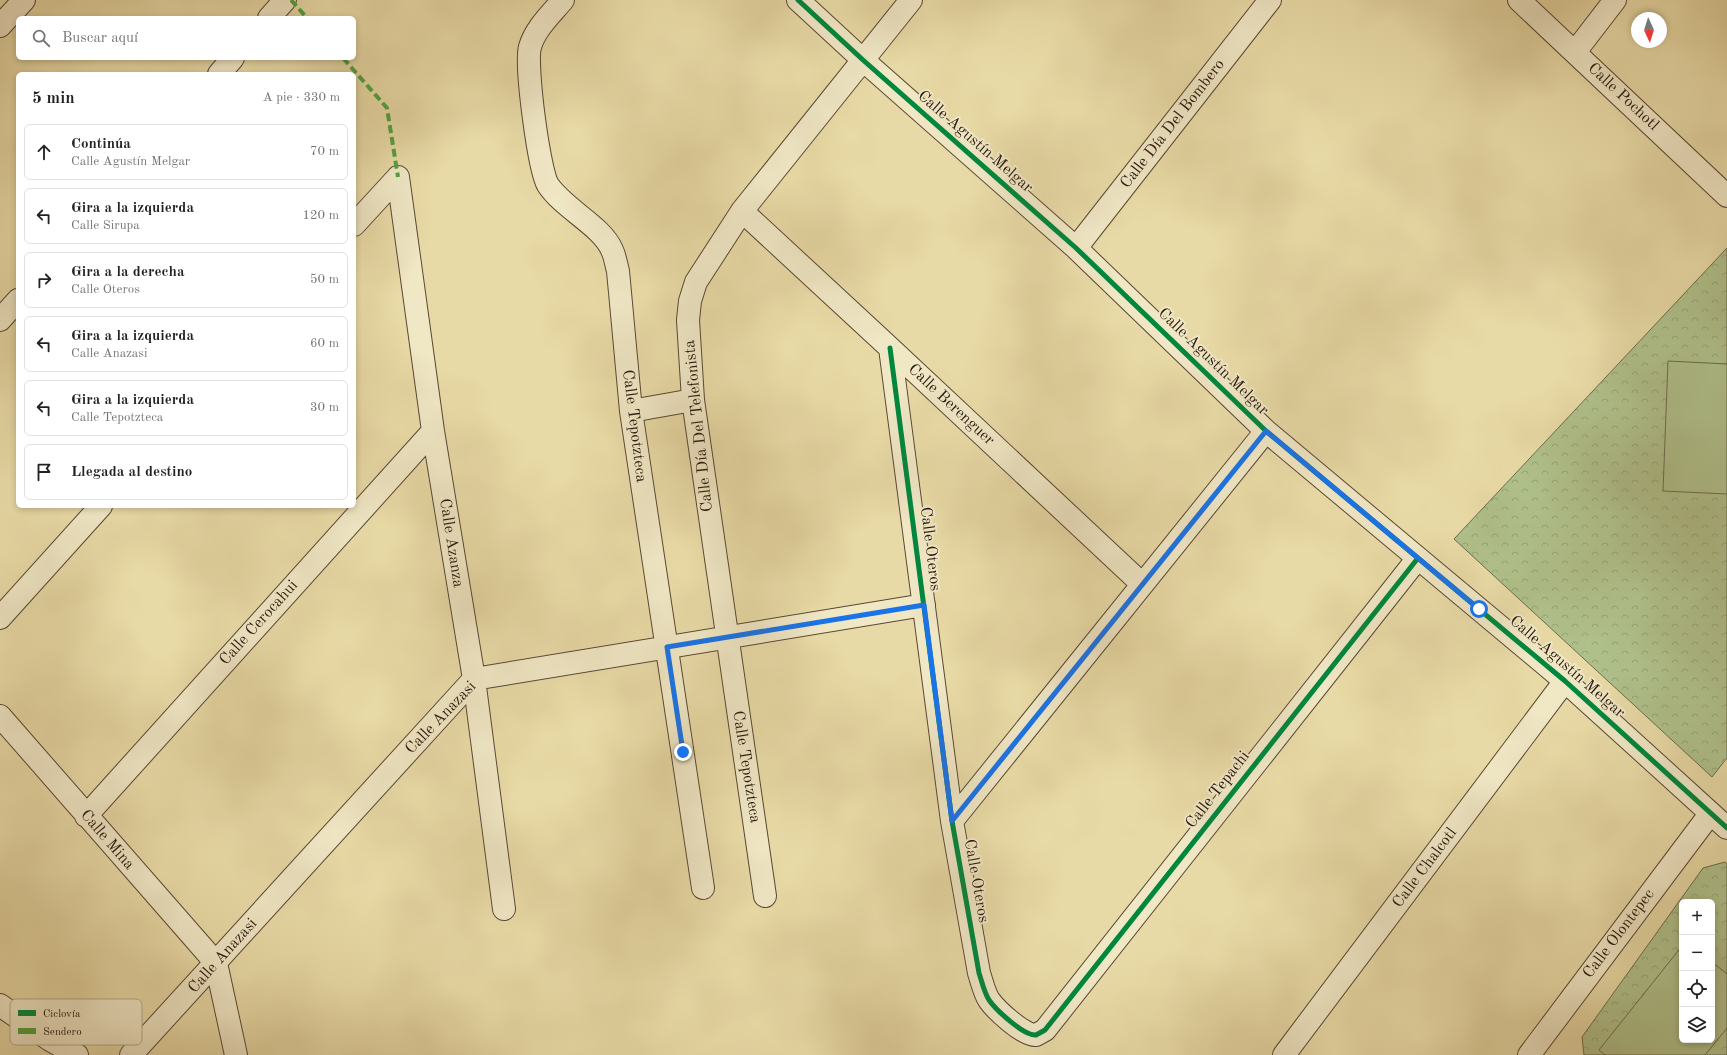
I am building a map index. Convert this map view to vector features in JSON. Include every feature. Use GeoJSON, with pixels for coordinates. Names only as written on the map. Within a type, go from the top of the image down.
{"type":"FeatureCollection","features":[{"type":"Feature","properties":{"kind":"street"},"geometry":{"type":"LineString","coordinates":[[0,26],[24,0]]}},
{"type":"Feature","properties":{"kind":"street"},"geometry":{"type":"LineString","coordinates":[[271,16],[285,0]]}},
{"type":"Feature","properties":{"kind":"street","name":"Calle Tepotzteca"},"geometry":{"type":"LineString","coordinates":[[563,0],[536,32],[529,48],[529,66],[541,166],[548,184],[560,199],[600,234],[612,249],[618,271],[631,411],[703,888]]}},
{"type":"Feature","properties":{"kind":"street","name":"Calle Agustín Melgar"},"geometry":{"type":"LineString","coordinates":[[798,0],[863,60],[1076,248],[1266,431],[1565,681],[1727,828]]}},
{"type":"Feature","properties":{"kind":"street","name":"Calle Día Del Telefonista"},"geometry":{"type":"LineString","coordinates":[[726,637],[693,400],[688,320],[690,301],[696,282],[742,211],[911,0]]}},
{"type":"Feature","properties":{"kind":"street","name":"Calle Día Del Bombero"},"geometry":{"type":"LineString","coordinates":[[1076,248],[1270,0]]}},
{"type":"Feature","properties":{"kind":"street","name":"Calle Pochotl"},"geometry":{"type":"LineString","coordinates":[[1518,0],[1727,196]]}},
{"type":"Feature","properties":{"kind":"street"},"geometry":{"type":"LineString","coordinates":[[1575,52],[1614,0]]}},
{"type":"Feature","properties":{"kind":"street"},"geometry":{"type":"LineString","coordinates":[[221,72],[231,60]]}},
{"type":"Feature","properties":{"kind":"street","name":"Calle Azanza"},"geometry":{"type":"LineString","coordinates":[[356,223],[398,176],[433,431],[474,679],[504,909]]}},
{"type":"Feature","properties":{"kind":"street","name":"Calle Berenguer"},"geometry":{"type":"LineString","coordinates":[[742,211],[1142,584]]}},
{"type":"Feature","properties":{"kind":"street"},"geometry":{"type":"LineString","coordinates":[[0,320],[16,302]]}},
{"type":"Feature","properties":{"kind":"street","name":"Calle Oteros"},"geometry":{"type":"LineString","coordinates":[[890,348],[952,821],[979,973],[984,989],[995,1008],[1027,1034],[1036,1035]]}},
{"type":"Feature","properties":{"kind":"street"},"geometry":{"type":"LineString","coordinates":[[631,411],[693,400]]}},
{"type":"Feature","properties":{"kind":"street","name":"Calle Cerocahui"},"geometry":{"type":"LineString","coordinates":[[86,816],[433,431]]}},
{"type":"Feature","properties":{"kind":"street"},"geometry":{"type":"LineString","coordinates":[[952,821],[1266,431]]}},
{"type":"Feature","properties":{"kind":"street"},"geometry":{"type":"LineString","coordinates":[[0,618],[99,508]]}},
{"type":"Feature","properties":{"kind":"street","name":"Calle Tepachi"},"geometry":{"type":"LineString","coordinates":[[1036,1035],[1044,1030],[1418,558]]}},
{"type":"Feature","properties":{"kind":"street","name":"Calle Anazasi"},"geometry":{"type":"LineString","coordinates":[[142,1043],[216,964],[474,679],[924,605]]}},
{"type":"Feature","properties":{"kind":"street","name":"Calle Tepotzteca"},"geometry":{"type":"LineString","coordinates":[[726,637],[766,896]]}},
{"type":"Feature","properties":{"kind":"street","name":"Calle Chalcotl"},"geometry":{"type":"LineString","coordinates":[[1284,1055],[1565,681]]}},
{"type":"Feature","properties":{"kind":"street","name":"Calle Mina"},"geometry":{"type":"LineString","coordinates":[[0,716],[216,964]]}},
{"type":"Feature","properties":{"kind":"street","name":"Calle Olontepec"},"geometry":{"type":"LineString","coordinates":[[1529,1055],[1710,814]]}},
{"type":"Feature","properties":{"kind":"street"},"geometry":{"type":"LineString","coordinates":[[216,964],[236,1055]]}},
{"type":"Feature","properties":{"kind":"street"},"geometry":{"type":"LineString","coordinates":[[0,1005],[10,1012]]}},
{"type":"Feature","properties":{"kind":"street"},"geometry":{"type":"LineString","coordinates":[[59,1045],[77,1055]]}},
{"type":"Feature","properties":{"kind":"street","name":"Calle Anazasi"},"geometry":{"type":"LineString","coordinates":[[131,1055],[140,1045]]}},
{"type":"Feature","properties":{"kind":"green space"},"geometry":{"type":"Polygon","coordinates":[[[1727,248],[1727,758],[1712,777],[1454,539],[1727,248]]]}},
{"type":"Feature","properties":{"kind":"green space"},"geometry":{"type":"Polygon","coordinates":[[[1668,361],[1727,364],[1727,494],[1663,491],[1668,361]]]}},
{"type":"Feature","properties":{"kind":"green space"},"geometry":{"type":"Polygon","coordinates":[[[1725,862],[1727,864],[1727,1055],[1584,1055],[1582,1037],[1679,902],[1679,1043],[1715,1043],[1715,899],[1681,899],[1703,868],[1725,862]]]}},
{"type":"Feature","properties":{"kind":"green space"},"geometry":{"type":"Polygon","coordinates":[[[1679,950],[1679,1043],[1715,1043],[1705,1055],[1605,1055],[1599,1050],[1679,950]]]}},
{"type":"Feature","properties":{"kind":"green space"},"geometry":{"type":"Polygon","coordinates":[[[1715,964],[1727,974],[1727,1028],[1715,1043],[1715,964]]]}},
{"type":"Feature","properties":{"kind":"marked path"},"geometry":{"type":"LineString","coordinates":[[291,0],[305,16]]}},
{"type":"Feature","properties":{"kind":"marked path"},"geometry":{"type":"LineString","coordinates":[[345,60],[355,72]]}},
{"type":"Feature","properties":{"kind":"marked path"},"geometry":{"type":"LineString","coordinates":[[356,73],[387,108],[398,177]]}},
{"type":"Feature","properties":{"kind":"cycle path"},"geometry":{"type":"LineString","coordinates":[[798,0],[863,60],[1076,248],[1266,431],[1565,681],[1727,828]]}},
{"type":"Feature","properties":{"kind":"cycle path"},"geometry":{"type":"LineString","coordinates":[[890,348],[952,821],[979,973],[989,1000],[1011,1022],[1031,1034],[1036,1035],[1045,1030],[1418,558]]}},
{"type":"Feature","properties":{"kind":"route"},"geometry":{"type":"LineString","coordinates":[[683,752],[667,647],[924,605],[952,821],[1266,431],[1479,609]]}}]}
